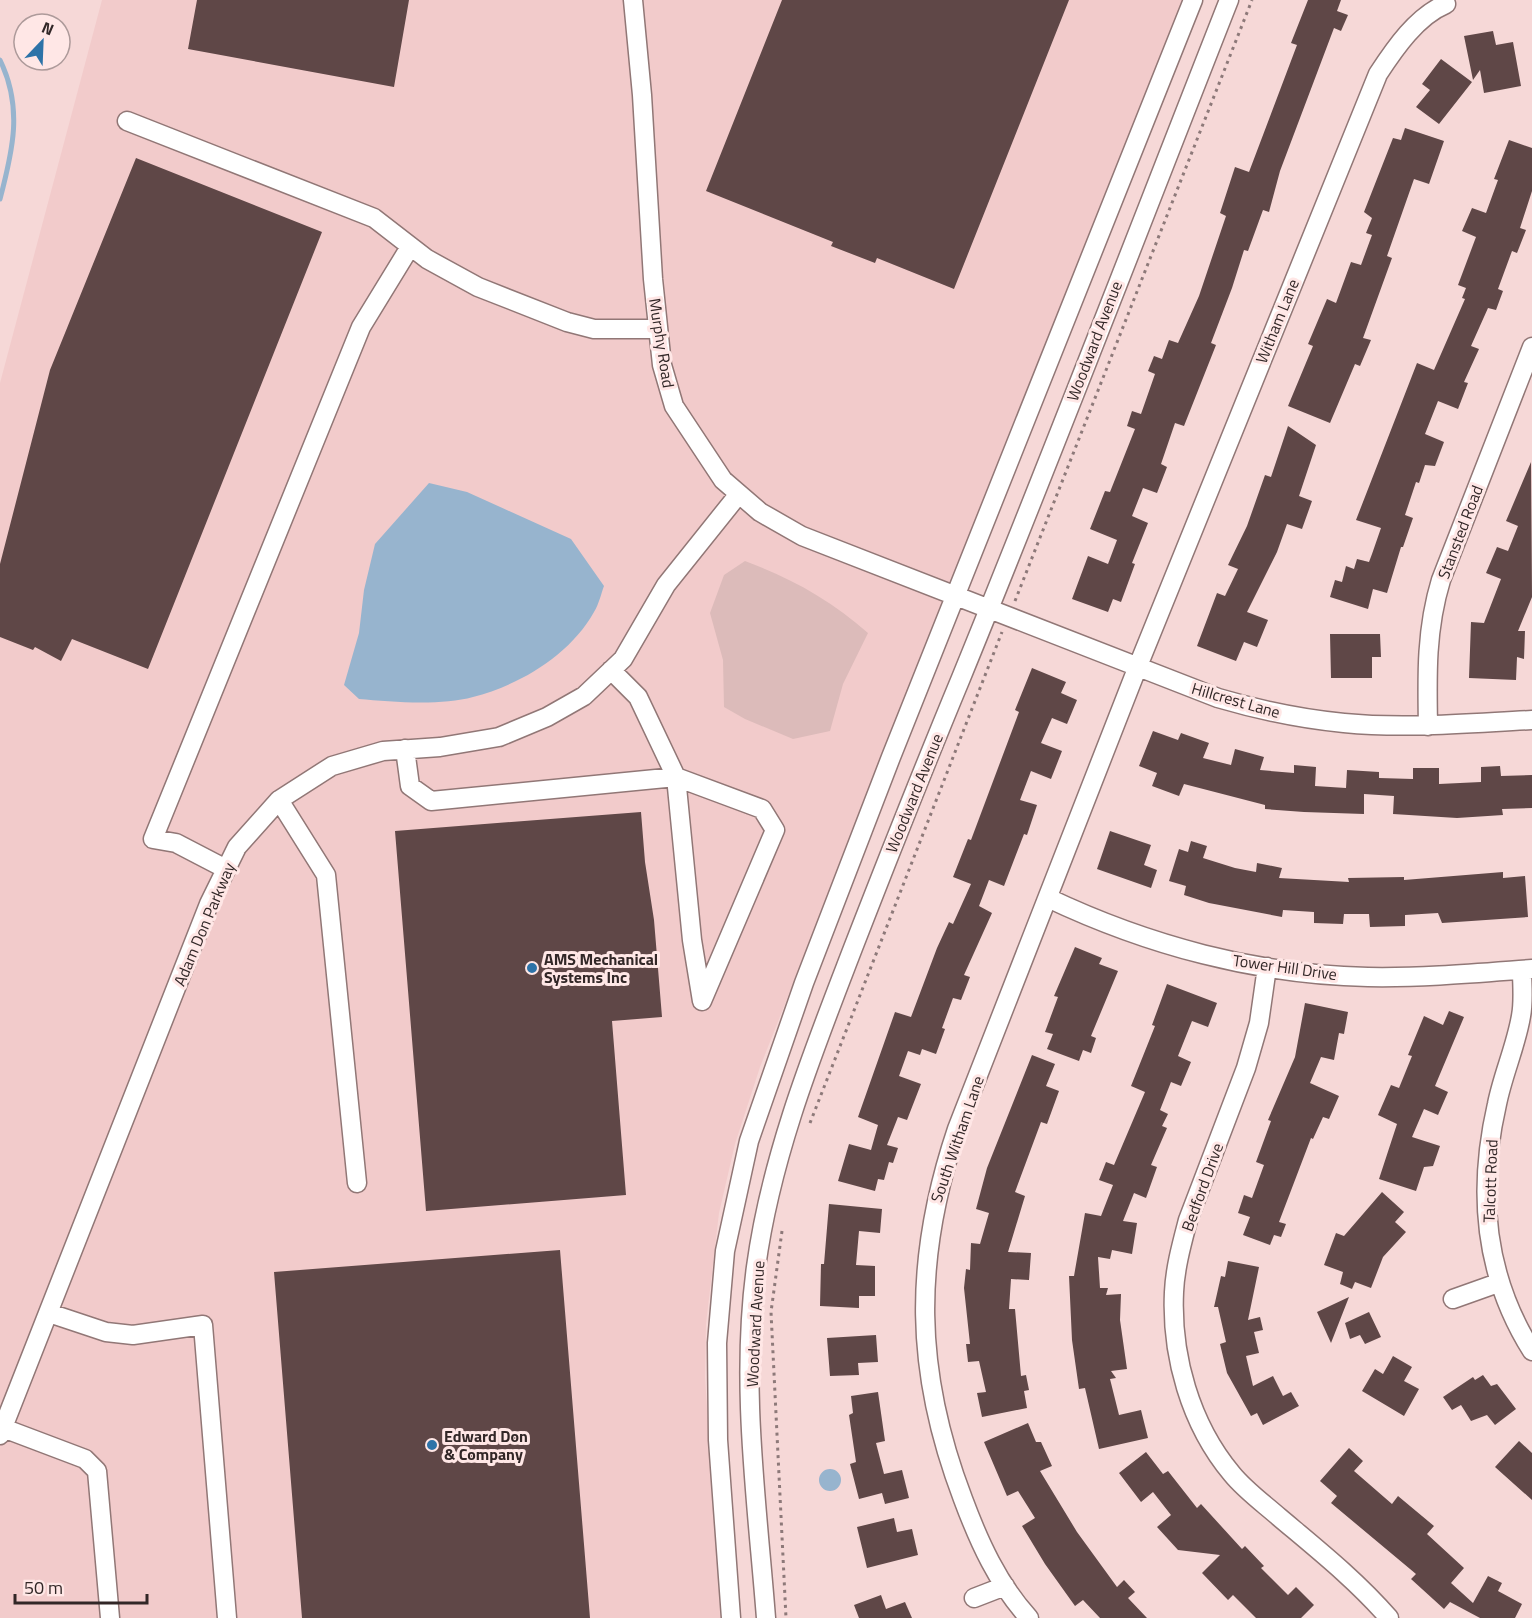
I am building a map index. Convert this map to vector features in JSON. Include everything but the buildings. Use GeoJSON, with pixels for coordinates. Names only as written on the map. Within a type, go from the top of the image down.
{"type":"FeatureCollection","features":[{"type":"Feature","properties":{"kind":"street","name":"Murphy Road"},"geometry":{"type":"LineString","coordinates":[[633,0],[657,329],[662,365],[674,406],[723,480],[760,512],[802,536],[956,597]]}},
{"type":"Feature","properties":{"kind":"street","name":"Woodward Avenue"},"geometry":{"type":"LineString","coordinates":[[732,1618],[718,1440],[717,1343],[725,1251],[739,1184],[765,1091],[804,983],[1193,0]]}},
{"type":"Feature","properties":{"kind":"street","name":"Woodward Avenue"},"geometry":{"type":"LineString","coordinates":[[766,1618],[751,1416],[750,1347],[756,1266],[769,1198],[791,1113],[915,788],[988,610],[1229,0]]}},
{"type":"Feature","properties":{"kind":"street","name":"Witham Lane"},"geometry":{"type":"LineString","coordinates":[[1138,666],[1378,74],[1395,47],[1434,9],[1450,1]]}},
{"type":"Feature","properties":{"kind":"street"},"geometry":{"type":"LineString","coordinates":[[127,121],[374,218],[410,247],[442,268],[478,287],[567,322],[594,329],[657,329]]}},
{"type":"Feature","properties":{"kind":"street"},"geometry":{"type":"LineString","coordinates":[[226,869],[176,843],[153,839],[361,327],[410,247]]}},
{"type":"Feature","properties":{"kind":"street","name":"Stansted Road"},"geometry":{"type":"LineString","coordinates":[[1428,726],[1428,643],[1431,612],[1441,580],[1532,347]]}},
{"type":"Feature","properties":{"kind":"street","name":"Adam Don Parkway"},"geometry":{"type":"LineString","coordinates":[[1,1431],[209,904],[237,847],[279,800],[332,766],[383,751],[499,737],[547,717],[584,696],[623,659],[666,585],[738,495]]}},
{"type":"Feature","properties":{"kind":"street","name":"Hillcrest Lane"},"geometry":{"type":"LineString","coordinates":[[956,597],[1218,698],[1277,714],[1344,723],[1428,726],[1532,720]]}},
{"type":"Feature","properties":{"kind":"street","name":"South Witham Lane"},"geometry":{"type":"LineString","coordinates":[[1029,1618],[990,1565],[947,1459],[934,1409],[926,1351],[924,1293],[932,1213],[957,1129],[1138,666]]}},
{"type":"Feature","properties":{"kind":"street"},"geometry":{"type":"LineString","coordinates":[[405,749],[410,786],[431,801],[676,777],[762,809],[775,830],[702,1001],[692,940],[676,777],[638,697],[611,669]]}},
{"type":"Feature","properties":{"kind":"street"},"geometry":{"type":"LineString","coordinates":[[279,800],[326,875],[357,1183]]}},
{"type":"Feature","properties":{"kind":"street","name":"Tower Hill Drive"},"geometry":{"type":"LineString","coordinates":[[1048,898],[1134,935],[1217,958],[1267,967],[1367,977],[1527,970]]}},
{"type":"Feature","properties":{"kind":"street","name":"Bedford Drive"},"geometry":{"type":"LineString","coordinates":[[1267,967],[1254,1044],[1188,1220],[1181,1250],[1174,1289],[1174,1328],[1178,1356],[1184,1385],[1196,1415],[1213,1448],[1232,1474],[1363,1589],[1389,1618]]}},
{"type":"Feature","properties":{"kind":"street","name":"Talcott Road"},"geometry":{"type":"LineString","coordinates":[[1527,970],[1522,1014],[1504,1072],[1489,1146],[1488,1219],[1491,1256],[1498,1283],[1532,1351]]}},
{"type":"Feature","properties":{"kind":"street"},"geometry":{"type":"LineString","coordinates":[[1453,1299],[1498,1283]]}},
{"type":"Feature","properties":{"kind":"street"},"geometry":{"type":"LineString","coordinates":[[49,1313],[106,1332],[134,1335],[203,1325],[227,1618]]}},
{"type":"Feature","properties":{"kind":"street"},"geometry":{"type":"LineString","coordinates":[[1,1431],[85,1459],[97,1472],[110,1618]]}},
{"type":"Feature","properties":{"kind":"street"},"geometry":{"type":"LineString","coordinates":[[974,1598],[1005,1586]]}},
{"type":"Feature","properties":{"kind":"path"},"geometry":{"type":"LineString","coordinates":[[1016,597],[1252,0]]}},
{"type":"Feature","properties":{"kind":"path"},"geometry":{"type":"LineString","coordinates":[[808,1128],[1001,637]]}},
{"type":"Feature","properties":{"kind":"path"},"geometry":{"type":"LineString","coordinates":[[783,1223],[771,1312],[786,1618]]}},
{"type":"Feature","properties":{"kind":"shaded area"},"geometry":{"type":"Polygon","coordinates":[[[102,0],[1183,0],[760,1067],[735,1144],[719,1213],[706,1324],[705,1377],[721,1618],[0,1618],[0,383],[102,0]]]}},
{"type":"Feature","properties":{"kind":"shaded area"},"geometry":{"type":"Polygon","coordinates":[[[745,561],[810,591],[840,610],[868,633],[843,684],[830,731],[793,739],[745,719],[724,707],[723,660],[710,613],[724,575],[745,561]]]}},
{"type":"Feature","properties":{"kind":"water"},"geometry":{"type":"Polygon","coordinates":[[[429,483],[467,492],[571,539],[604,586],[599,602],[584,628],[558,655],[526,676],[491,692],[446,702],[359,699],[344,685],[359,633],[364,590],[375,544],[429,483]]]}},
{"type":"Feature","properties":{"kind":"water"},"geometry":{"type":"Polygon","coordinates":[[[830,1469],[838,1472],[841,1480],[838,1488],[830,1491],[822,1488],[819,1480],[822,1472],[830,1469]]]}},
{"type":"Feature","properties":{"kind":"waterway"},"geometry":{"type":"LineString","coordinates":[[0,60],[12,95],[14,112],[12,146],[0,199]]}},
{"type":"Feature","properties":{"kind":"place","name":"AMS Mechanical Systems Inc"},"geometry":{"type":"Point","coordinates":[532,968]}},
{"type":"Feature","properties":{"kind":"place","name":"Edward Don & Company"},"geometry":{"type":"Point","coordinates":[432,1445]}}]}
